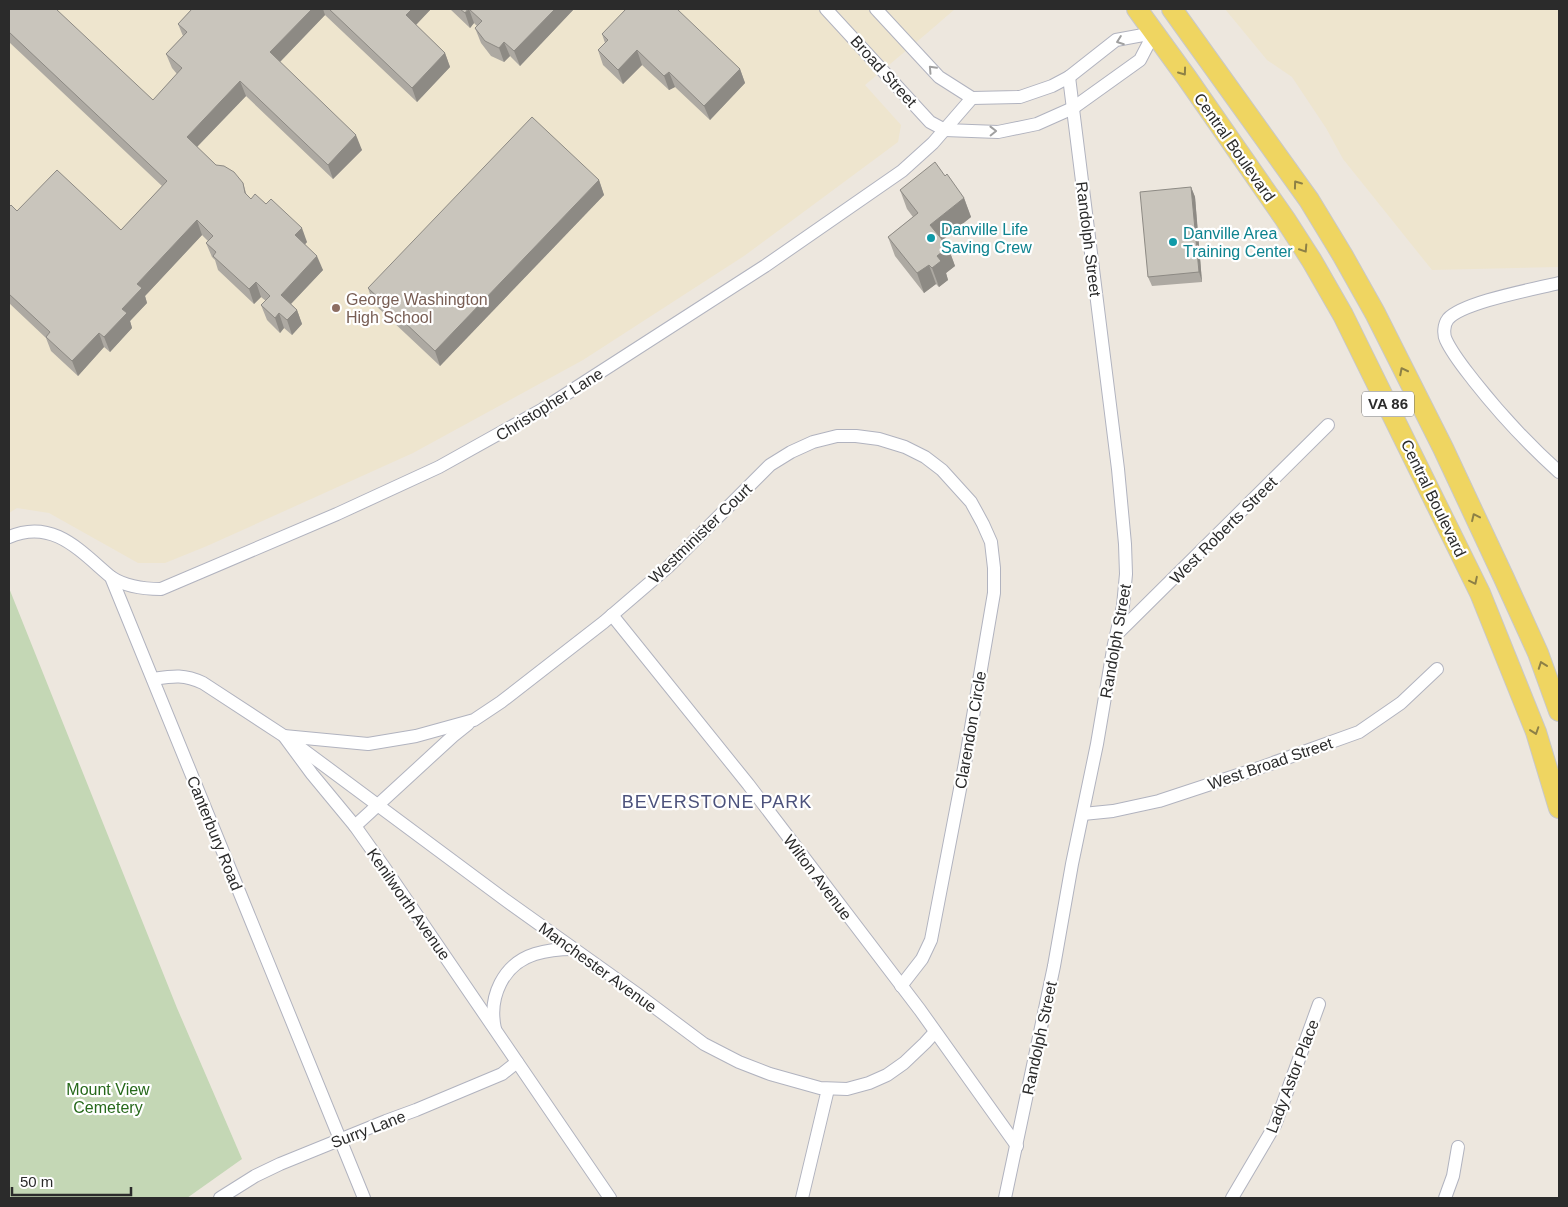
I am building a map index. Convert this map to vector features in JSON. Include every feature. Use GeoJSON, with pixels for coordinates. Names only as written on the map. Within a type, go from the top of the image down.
{"type":"FeatureCollection","features":[{"type":"Feature","properties":{"kind":"main road","name":"Central Boulevard"},"geometry":{"type":"LineString","coordinates":[[1136,9],[1284,219],[1312,261],[1343,315],[1480,592],[1536,732],[1559,808]]}},
{"type":"Feature","properties":{"kind":"main road","name":"Central Boulevard"},"geometry":{"type":"LineString","coordinates":[[1172,9],[1309,200],[1375,313],[1443,448],[1504,576],[1538,653],[1559,710]]}},
{"type":"Feature","properties":{"kind":"street","name":"Broad Street"},"geometry":{"type":"LineString","coordinates":[[826,9],[930,122],[945,130]]}},
{"type":"Feature","properties":{"kind":"street"},"geometry":{"type":"LineString","coordinates":[[876,9],[939,77],[972,98],[1020,97],[1052,86],[1069,77],[1116,40],[1154,33]]}},
{"type":"Feature","properties":{"kind":"street"},"geometry":{"type":"LineString","coordinates":[[945,130],[998,132],[1036,124],[1073,108],[1140,60],[1154,33]]}},
{"type":"Feature","properties":{"kind":"street","name":"Randolph Street"},"geometry":{"type":"LineString","coordinates":[[1005,1198],[1054,966],[1123,606],[1126,574],[1118,469],[1069,77]]}},
{"type":"Feature","properties":{"kind":"street","name":"Christopher Lane"},"geometry":{"type":"LineString","coordinates":[[111,577],[131,586],[144,589],[160,589],[337,514],[440,467],[477,447],[543,409],[765,266],[902,171],[933,143],[972,98]]}},
{"type":"Feature","properties":{"kind":"street"},"geometry":{"type":"LineString","coordinates":[[1559,283],[1475,304],[1449,318],[1444,331],[1445,339],[1462,366],[1497,410],[1559,472]]}},
{"type":"Feature","properties":{"kind":"street","name":"West Roberts Street"},"geometry":{"type":"LineString","coordinates":[[1117,634],[1328,425]]}},
{"type":"Feature","properties":{"kind":"street","name":"Westminister Court"},"geometry":{"type":"LineString","coordinates":[[355,826],[452,736],[501,702],[612,615],[668,567],[770,465],[791,452],[813,442],[837,436],[879,439],[905,447],[925,457],[949,477]]}},
{"type":"Feature","properties":{"kind":"street","name":"Clarendon Circle"},"geometry":{"type":"LineString","coordinates":[[901,986],[910,977],[922,959],[930,940],[965,763],[994,593],[991,542],[971,502],[949,477]]}},
{"type":"Feature","properties":{"kind":"street","name":"Canterbury Road"},"geometry":{"type":"LineString","coordinates":[[9,537],[30,531],[60,536],[94,561],[111,577],[364,1198]]}},
{"type":"Feature","properties":{"kind":"street","name":"Wilton Avenue"},"geometry":{"type":"LineString","coordinates":[[612,615],[748,784],[901,986],[1016,1146]]}},
{"type":"Feature","properties":{"kind":"street","name":"West Broad Street"},"geometry":{"type":"LineString","coordinates":[[1083,814],[1113,811],[1158,801],[1259,768],[1359,732],[1401,703],[1437,669]]}},
{"type":"Feature","properties":{"kind":"street","name":"Kenilworth Avenue"},"geometry":{"type":"LineString","coordinates":[[153,679],[178,676],[197,680],[284,736],[312,774],[355,826],[610,1198]]}},
{"type":"Feature","properties":{"kind":"street","name":"Westminister Court"},"geometry":{"type":"LineString","coordinates":[[284,736],[368,744],[416,736],[474,720]]}},
{"type":"Feature","properties":{"kind":"street","name":"Manchester Avenue"},"geometry":{"type":"LineString","coordinates":[[284,736],[704,1044],[739,1062],[770,1074],[828,1089],[854,1087],[870,1083],[887,1075],[904,1063],[935,1032]]}},
{"type":"Feature","properties":{"kind":"street"},"geometry":{"type":"LineString","coordinates":[[496,1031],[493,1006],[503,978],[511,968],[534,954],[552,950],[574,949]]}},
{"type":"Feature","properties":{"kind":"street","name":"Lady Astor Place"},"geometry":{"type":"LineString","coordinates":[[1232,1198],[1275,1124],[1319,1004]]}},
{"type":"Feature","properties":{"kind":"street","name":"Surry Lane"},"geometry":{"type":"LineString","coordinates":[[220,1198],[263,1172],[502,1074],[517,1062]]}},
{"type":"Feature","properties":{"kind":"street"},"geometry":{"type":"LineString","coordinates":[[802,1198],[828,1089]]}},
{"type":"Feature","properties":{"kind":"street"},"geometry":{"type":"LineString","coordinates":[[1445,1198],[1453,1176],[1458,1147]]}},
{"type":"Feature","properties":{"kind":"shaded area","name":"George Washington High School"},"geometry":{"type":"Polygon","coordinates":[[[9,9],[955,9],[865,85],[901,125],[898,142],[744,256],[583,360],[413,453],[165,563],[138,563],[49,513],[17,508],[9,513],[9,9]]]}},
{"type":"Feature","properties":{"kind":"shaded area"},"geometry":{"type":"Polygon","coordinates":[[[1225,9],[1559,9],[1559,267],[1432,270],[1343,159],[1326,128],[1292,77],[1267,60],[1225,9]]]}},
{"type":"Feature","properties":{"kind":"green space","name":"Mount View Cemetery"},"geometry":{"type":"Polygon","coordinates":[[[9,588],[177,1008],[242,1159],[187,1198],[9,1198],[9,588]]]}},
{"type":"Feature","properties":{"kind":"building"},"geometry":{"type":"Polygon","coordinates":[[[9,9],[56,9],[153,100],[182,68],[166,54],[187,32],[178,24],[192,9],[312,9],[270,52],[356,135],[328,165],[240,81],[187,137],[216,165],[224,166],[234,172],[243,183],[245,193],[251,199],[255,194],[266,204],[271,199],[302,228],[295,235],[317,256],[281,295],[297,310],[287,320],[279,313],[275,318],[261,305],[270,296],[256,282],[249,289],[213,256],[216,252],[206,243],[213,236],[197,220],[137,284],[142,288],[122,309],[127,313],[104,337],[99,333],[72,361],[46,337],[50,332],[9,294],[9,207],[11,205],[17,211],[57,170],[121,230],[167,181],[9,32],[9,9]]]}},
{"type":"Feature","properties":{"kind":"building"},"geometry":{"type":"Polygon","coordinates":[[[329,9],[412,9],[406,15],[445,53],[412,88],[329,9]]]}},
{"type":"Feature","properties":{"kind":"building"},"geometry":{"type":"Polygon","coordinates":[[[460,9],[468,9],[465,13],[460,9]]]}},
{"type":"Feature","properties":{"kind":"building"},"geometry":{"type":"Polygon","coordinates":[[[469,9],[555,9],[514,51],[504,42],[499,48],[485,41],[475,28],[482,21],[469,9]]]}},
{"type":"Feature","properties":{"kind":"building"},"geometry":{"type":"Polygon","coordinates":[[[626,9],[677,9],[740,69],[704,106],[669,72],[664,76],[637,50],[618,70],[598,50],[608,40],[602,34],[626,9]]]}},
{"type":"Feature","properties":{"kind":"building"},"geometry":{"type":"Polygon","coordinates":[[[532,117],[599,180],[435,351],[368,288],[532,117]]]}},
{"type":"Feature","properties":{"kind":"building"},"geometry":{"type":"Polygon","coordinates":[[[935,162],[945,176],[947,174],[964,198],[930,225],[948,247],[937,256],[941,261],[932,268],[929,265],[917,273],[888,237],[918,213],[900,190],[935,162]]]}},
{"type":"Feature","properties":{"kind":"building","name":"Danville Area Training Center"},"geometry":{"type":"Polygon","coordinates":[[[1191,187],[1199,272],[1148,277],[1140,192],[1191,187]]]}},
{"type":"Feature","properties":{"kind":"place","name":"Danville Life Saving Crew"},"geometry":{"type":"Point","coordinates":[931,238]}},
{"type":"Feature","properties":{"kind":"place","name":"Danville Area Training Center"},"geometry":{"type":"Point","coordinates":[1173,242]}},
{"type":"Feature","properties":{"kind":"place","name":"George Washington High School"},"geometry":{"type":"Point","coordinates":[336,308]}},
{"type":"Feature","properties":{"kind":"district","name":"BEVERSTONE PARK"},"geometry":{"type":"Point","coordinates":[717,802]}}]}
